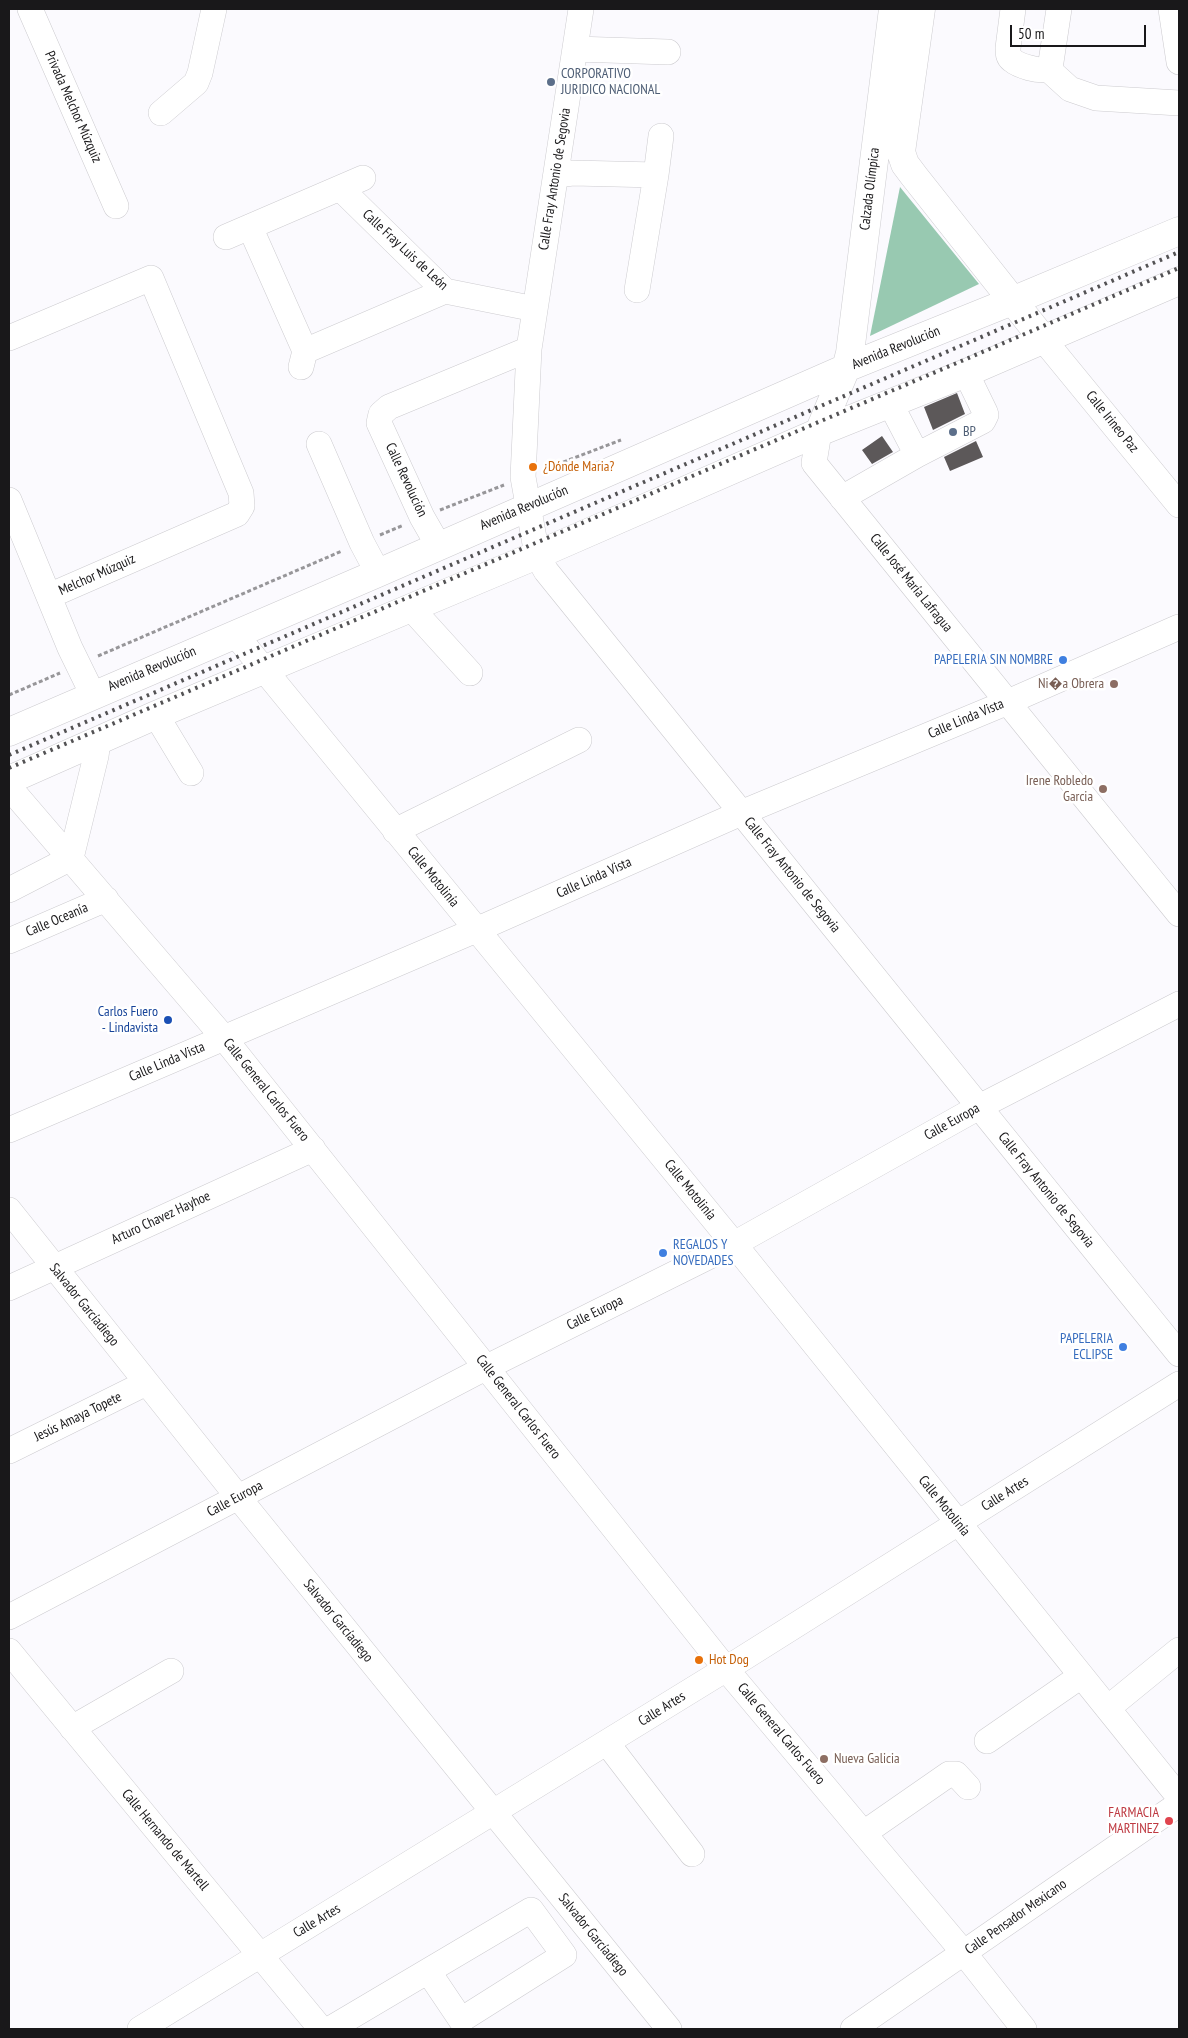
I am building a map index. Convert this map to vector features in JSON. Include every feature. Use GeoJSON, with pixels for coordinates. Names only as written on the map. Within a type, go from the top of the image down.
{"type":"FeatureCollection","features":[{"type":"Feature","properties":{"kind":"main road","name":"Calzada Olímpica"},"geometry":{"type":"LineString","coordinates":[[819,432],[846,368],[850,353],[893,9]]}},
{"type":"Feature","properties":{"kind":"main road","name":"Calzada Olímpica"},"geometry":{"type":"LineString","coordinates":[[921,9],[901,152],[905,164],[1043,339]]}},
{"type":"Feature","properties":{"kind":"main road","name":"Avenida Revolución"},"geometry":{"type":"LineString","coordinates":[[9,732],[846,368],[1179,231]]}},
{"type":"Feature","properties":{"kind":"main road"},"geometry":{"type":"LineString","coordinates":[[9,780],[156,714],[537,555],[819,432],[966,373],[1179,281]]}},
{"type":"Feature","properties":{"kind":"street","name":"Privada Melchor Múzquiz"},"geometry":{"type":"LineString","coordinates":[[30,9],[116,206]]}},
{"type":"Feature","properties":{"kind":"street"},"geometry":{"type":"LineString","coordinates":[[162,114],[196,83],[200,73],[214,9]]}},
{"type":"Feature","properties":{"kind":"street","name":"Calle Fray Antonio de Segovia"},"geometry":{"type":"LineString","coordinates":[[581,9],[529,349],[524,477],[537,555],[546,571],[1179,1354]]}},
{"type":"Feature","properties":{"kind":"street"},"geometry":{"type":"LineString","coordinates":[[1013,9],[1008,48],[1010,58],[1013,61],[1039,70],[1048,70],[1070,89],[1096,98],[1179,103]]}},
{"type":"Feature","properties":{"kind":"street"},"geometry":{"type":"LineString","coordinates":[[1048,70],[1051,62],[1059,9]]}},
{"type":"Feature","properties":{"kind":"street"},"geometry":{"type":"LineString","coordinates":[[1171,9],[1179,62]]}},
{"type":"Feature","properties":{"kind":"street"},"geometry":{"type":"LineString","coordinates":[[575,49],[668,52]]}},
{"type":"Feature","properties":{"kind":"street"},"geometry":{"type":"LineString","coordinates":[[637,290],[662,136]]}},
{"type":"Feature","properties":{"kind":"street"},"geometry":{"type":"LineString","coordinates":[[556,174],[656,175]]}},
{"type":"Feature","properties":{"kind":"street"},"geometry":{"type":"LineString","coordinates":[[226,237],[363,178]]}},
{"type":"Feature","properties":{"kind":"street","name":"Calle Fray Luis de León"},"geometry":{"type":"LineString","coordinates":[[340,188],[445,291],[535,308]]}},
{"type":"Feature","properties":{"kind":"street"},"geometry":{"type":"LineString","coordinates":[[250,227],[303,359],[445,291]]}},
{"type":"Feature","properties":{"kind":"street","name":"Melchor Múzquiz"},"geometry":{"type":"LineString","coordinates":[[9,338],[151,278],[241,493],[242,506],[237,514],[49,596],[78,665],[93,695]]}},
{"type":"Feature","properties":{"kind":"street","name":"Calle Irineo Paz"},"geometry":{"type":"LineString","coordinates":[[1043,339],[1179,505]]}},
{"type":"Feature","properties":{"kind":"street","name":"Calle Revolución"},"geometry":{"type":"LineString","coordinates":[[438,545],[422,517],[379,423],[381,414],[389,406],[529,349]]}},
{"type":"Feature","properties":{"kind":"street"},"geometry":{"type":"LineString","coordinates":[[842,498],[985,418],[985,412],[966,373]]}},
{"type":"Feature","properties":{"kind":"street"},"geometry":{"type":"LineString","coordinates":[[890,403],[916,455]]}},
{"type":"Feature","properties":{"kind":"street","name":"Calle José María Lafragua"},"geometry":{"type":"LineString","coordinates":[[819,432],[814,463],[1179,914]]}},
{"type":"Feature","properties":{"kind":"street"},"geometry":{"type":"LineString","coordinates":[[319,444],[362,543],[378,573]]}},
{"type":"Feature","properties":{"kind":"street"},"geometry":{"type":"LineString","coordinates":[[9,500],[49,596]]}},
{"type":"Feature","properties":{"kind":"street"},"geometry":{"type":"LineString","coordinates":[[411,608],[470,673]]}},
{"type":"Feature","properties":{"kind":"street","name":"Calle Linda Vista"},"geometry":{"type":"LineString","coordinates":[[9,1130],[476,930],[741,813],[1008,702],[1179,627]]}},
{"type":"Feature","properties":{"kind":"street","name":"Calle Motolinía"},"geometry":{"type":"LineString","coordinates":[[235,634],[734,1244],[1179,1796]]}},
{"type":"Feature","properties":{"kind":"street"},"geometry":{"type":"LineString","coordinates":[[156,714],[191,773]]}},
{"type":"Feature","properties":{"kind":"street"},"geometry":{"type":"LineString","coordinates":[[9,890],[71,858],[96,756],[98,740]]}},
{"type":"Feature","properties":{"kind":"street"},"geometry":{"type":"LineString","coordinates":[[395,831],[579,740]]}},
{"type":"Feature","properties":{"kind":"street","name":"Calle General Carlos Fuero"},"geometry":{"type":"LineString","coordinates":[[9,787],[224,1038],[726,1669],[964,1953],[1024,2029]]}},
{"type":"Feature","properties":{"kind":"street","name":"Calle Oceanía"},"geometry":{"type":"LineString","coordinates":[[9,940],[106,899]]}},
{"type":"Feature","properties":{"kind":"street","name":"Calle Europa"},"geometry":{"type":"LineString","coordinates":[[9,1617],[487,1367],[734,1244],[979,1107],[1179,1004]]}},
{"type":"Feature","properties":{"kind":"street","name":"Arturo Chavez Hayhoe"},"geometry":{"type":"LineString","coordinates":[[9,1288],[313,1149]]}},
{"type":"Feature","properties":{"kind":"street","name":"Salvador Garcíadiego"},"geometry":{"type":"LineString","coordinates":[[9,1210],[146,1383],[669,2029]]}},
{"type":"Feature","properties":{"kind":"street","name":"Jesús Amaya Topete"},"geometry":{"type":"LineString","coordinates":[[9,1451],[146,1383]]}},
{"type":"Feature","properties":{"kind":"street","name":"Calle Artes"},"geometry":{"type":"LineString","coordinates":[[140,2029],[607,1743],[1179,1384]]}},
{"type":"Feature","properties":{"kind":"street"},"geometry":{"type":"LineString","coordinates":[[1108,1708],[1179,1650]]}},
{"type":"Feature","properties":{"kind":"street","name":"Calle Hernando de Martell"},"geometry":{"type":"LineString","coordinates":[[9,1651],[321,2029]]}},
{"type":"Feature","properties":{"kind":"street"},"geometry":{"type":"LineString","coordinates":[[72,1728],[171,1670]]}},
{"type":"Feature","properties":{"kind":"street"},"geometry":{"type":"LineString","coordinates":[[987,1741],[1081,1676]]}},
{"type":"Feature","properties":{"kind":"street"},"geometry":{"type":"LineString","coordinates":[[607,1743],[692,1854]]}},
{"type":"Feature","properties":{"kind":"street"},"geometry":{"type":"LineString","coordinates":[[864,1833],[949,1774],[956,1774],[968,1787]]}},
{"type":"Feature","properties":{"kind":"street","name":"Calle Pensador Mexicano"},"geometry":{"type":"LineString","coordinates":[[853,2029],[1179,1804]]}},
{"type":"Feature","properties":{"kind":"street"},"geometry":{"type":"LineString","coordinates":[[330,2029],[530,1910],[564,1954],[461,2020],[428,1972]]}},
{"type":"Feature","properties":{"kind":"path"},"geometry":{"type":"LineString","coordinates":[[9,695],[422,517],[524,477]]}},
{"type":"Feature","properties":{"kind":"green space"},"geometry":{"type":"Polygon","coordinates":[[[900,187],[979,284],[870,336],[900,187]]]}},
{"type":"Feature","properties":{"kind":"building"},"geometry":{"type":"Polygon","coordinates":[[[957,393],[965,414],[933,430],[924,407],[957,393]]]}},
{"type":"Feature","properties":{"kind":"building"},"geometry":{"type":"Polygon","coordinates":[[[882,436],[893,452],[872,464],[862,450],[882,436]]]}},
{"type":"Feature","properties":{"kind":"building"},"geometry":{"type":"Polygon","coordinates":[[[976,441],[983,457],[950,471],[944,457],[976,441]]]}},
{"type":"Feature","properties":{"kind":"railway"},"geometry":{"type":"LineString","coordinates":[[9,755],[1179,252]]}},
{"type":"Feature","properties":{"kind":"railway"},"geometry":{"type":"LineString","coordinates":[[9,768],[1179,268]]}},
{"type":"Feature","properties":{"kind":"place","name":"CORPORATIVO JURIDICO NACIONAL"},"geometry":{"type":"Point","coordinates":[551,82]}},
{"type":"Feature","properties":{"kind":"place","name":"BP"},"geometry":{"type":"Point","coordinates":[953,432]}},
{"type":"Feature","properties":{"kind":"place","name":"¿Dónde Maria?"},"geometry":{"type":"Point","coordinates":[533,467]}},
{"type":"Feature","properties":{"kind":"place","name":"PAPELERIA SIN NOMBRE"},"geometry":{"type":"Point","coordinates":[1063,660]}},
{"type":"Feature","properties":{"kind":"place","name":"Ni�a Obrera"},"geometry":{"type":"Point","coordinates":[1114,684]}},
{"type":"Feature","properties":{"kind":"place","name":"Irene Robledo Garcia"},"geometry":{"type":"Point","coordinates":[1103,789]}},
{"type":"Feature","properties":{"kind":"place","name":"Carlos Fuero - Lindavista"},"geometry":{"type":"Point","coordinates":[168,1020]}},
{"type":"Feature","properties":{"kind":"place","name":"REGALOS Y NOVEDADES"},"geometry":{"type":"Point","coordinates":[663,1253]}},
{"type":"Feature","properties":{"kind":"place","name":"PAPELERIA ECLIPSE"},"geometry":{"type":"Point","coordinates":[1123,1347]}},
{"type":"Feature","properties":{"kind":"place","name":"Hot Dog"},"geometry":{"type":"Point","coordinates":[699,1660]}},
{"type":"Feature","properties":{"kind":"place","name":"Nueva Galicia"},"geometry":{"type":"Point","coordinates":[824,1759]}},
{"type":"Feature","properties":{"kind":"place","name":"FARMACIA MARTINEZ"},"geometry":{"type":"Point","coordinates":[1169,1821]}}]}
